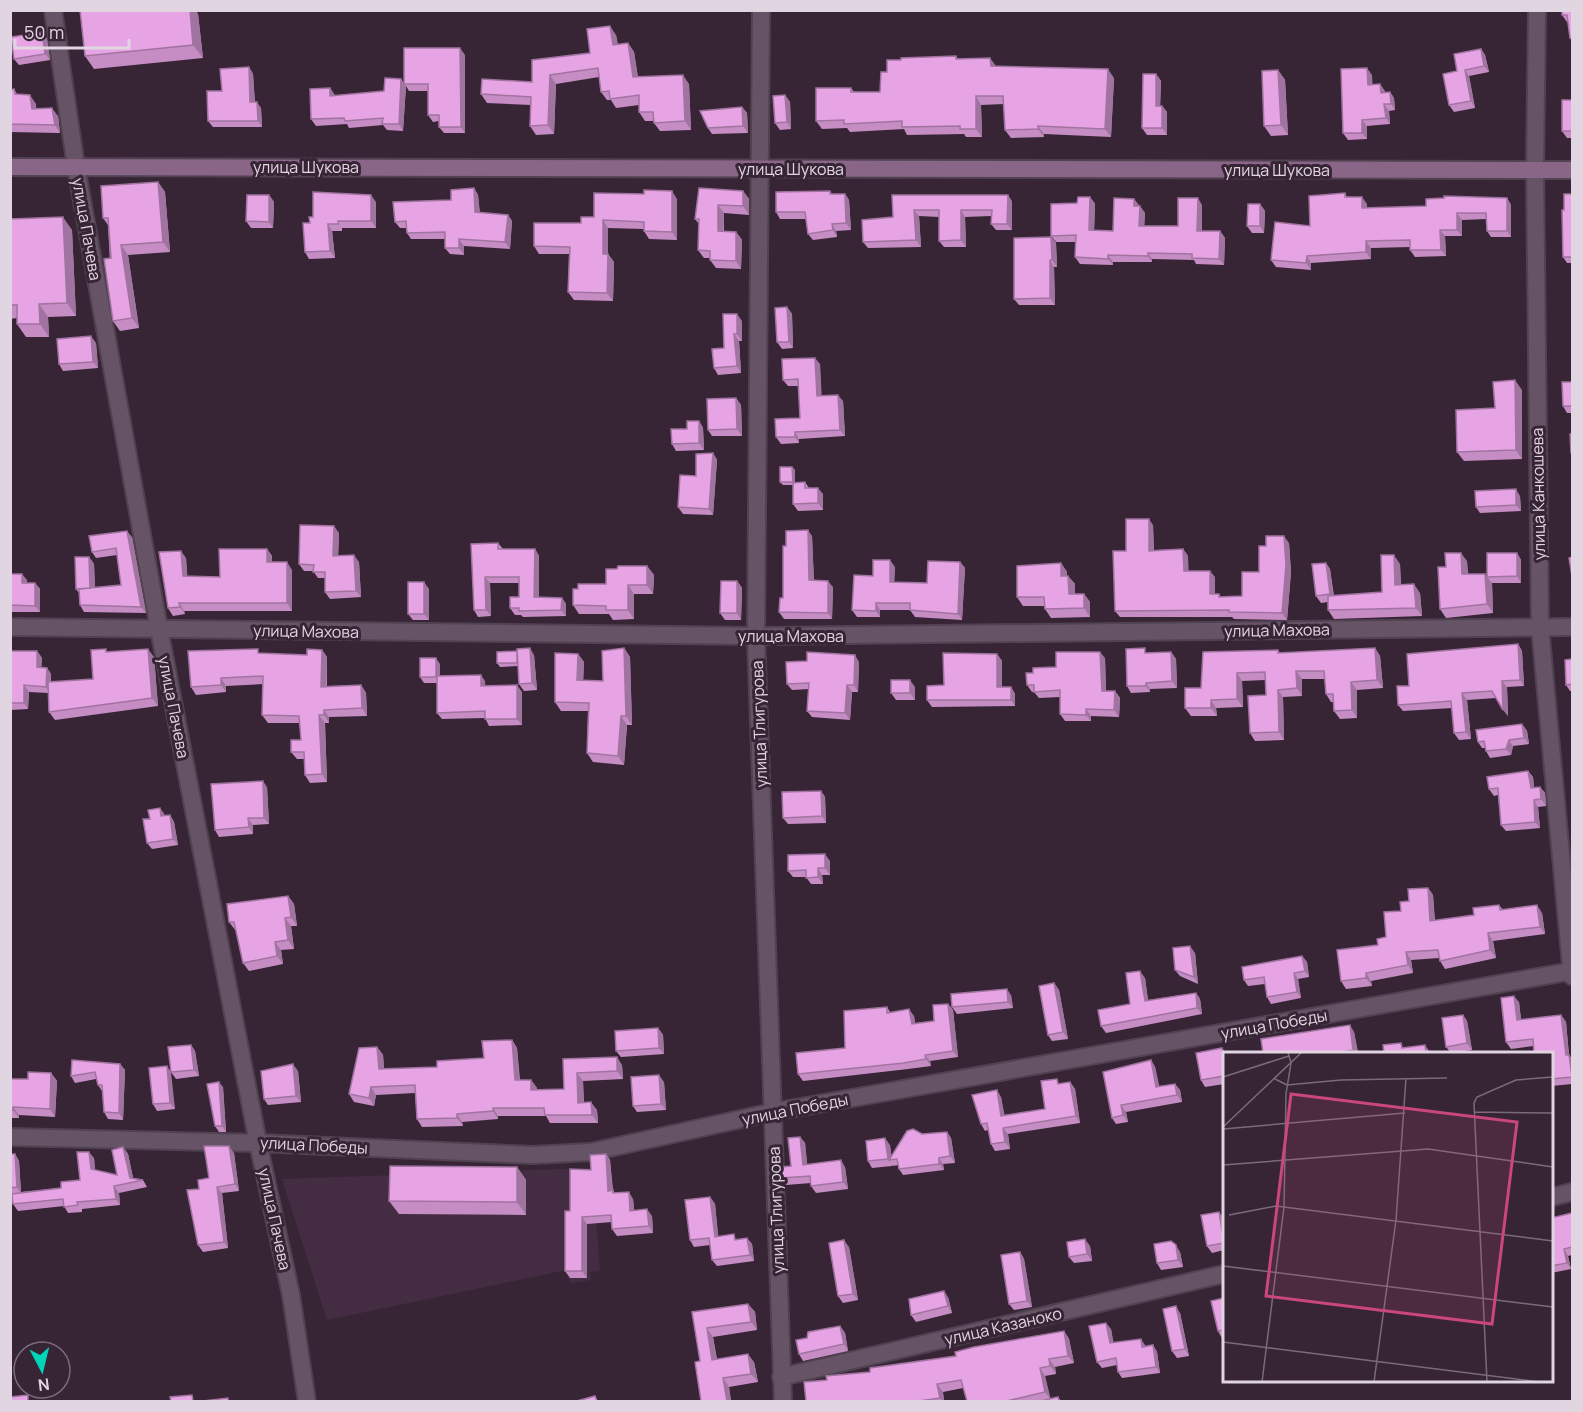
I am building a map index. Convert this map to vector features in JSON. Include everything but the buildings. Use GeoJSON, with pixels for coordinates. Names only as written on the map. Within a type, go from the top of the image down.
{"type":"FeatureCollection","features":[{"type":"Feature","properties":{"kind":"main road","name":"улица Шукова"},"geometry":{"type":"LineString","coordinates":[[10,167],[1572,170]]}},
{"type":"Feature","properties":{"kind":"street","name":"улица Пачева"},"geometry":{"type":"LineString","coordinates":[[53,10],[76,167],[159,629],[258,1143],[291,1295],[307,1401]]}},
{"type":"Feature","properties":{"kind":"street","name":"улица Тлигурова"},"geometry":{"type":"LineString","coordinates":[[761,10],[756,636],[783,1401]]}},
{"type":"Feature","properties":{"kind":"street","name":"улица Канкошева"},"geometry":{"type":"LineString","coordinates":[[1537,10],[1535,170],[1540,627],[1572,976]]}},
{"type":"Feature","properties":{"kind":"street","name":"улица Махова"},"geometry":{"type":"LineString","coordinates":[[10,627],[756,636],[1572,627]]}},
{"type":"Feature","properties":{"kind":"street","name":"улица Победы"},"geometry":{"type":"LineString","coordinates":[[10,1137],[258,1143],[533,1155],[591,1152],[773,1112],[1572,971]]}},
{"type":"Feature","properties":{"kind":"street"},"geometry":{"type":"LineString","coordinates":[[1553,1197],[1572,1192]]}},
{"type":"Feature","properties":{"kind":"street","name":"улица Казаноко"},"geometry":{"type":"LineString","coordinates":[[781,1377],[1223,1274]]}},
{"type":"Feature","properties":{"kind":"shaded area"},"geometry":{"type":"Polygon","coordinates":[[[592,1168],[600,1271],[590,1272],[591,1280],[570,1283],[566,1270],[327,1320],[282,1179],[592,1168]]]}}]}
